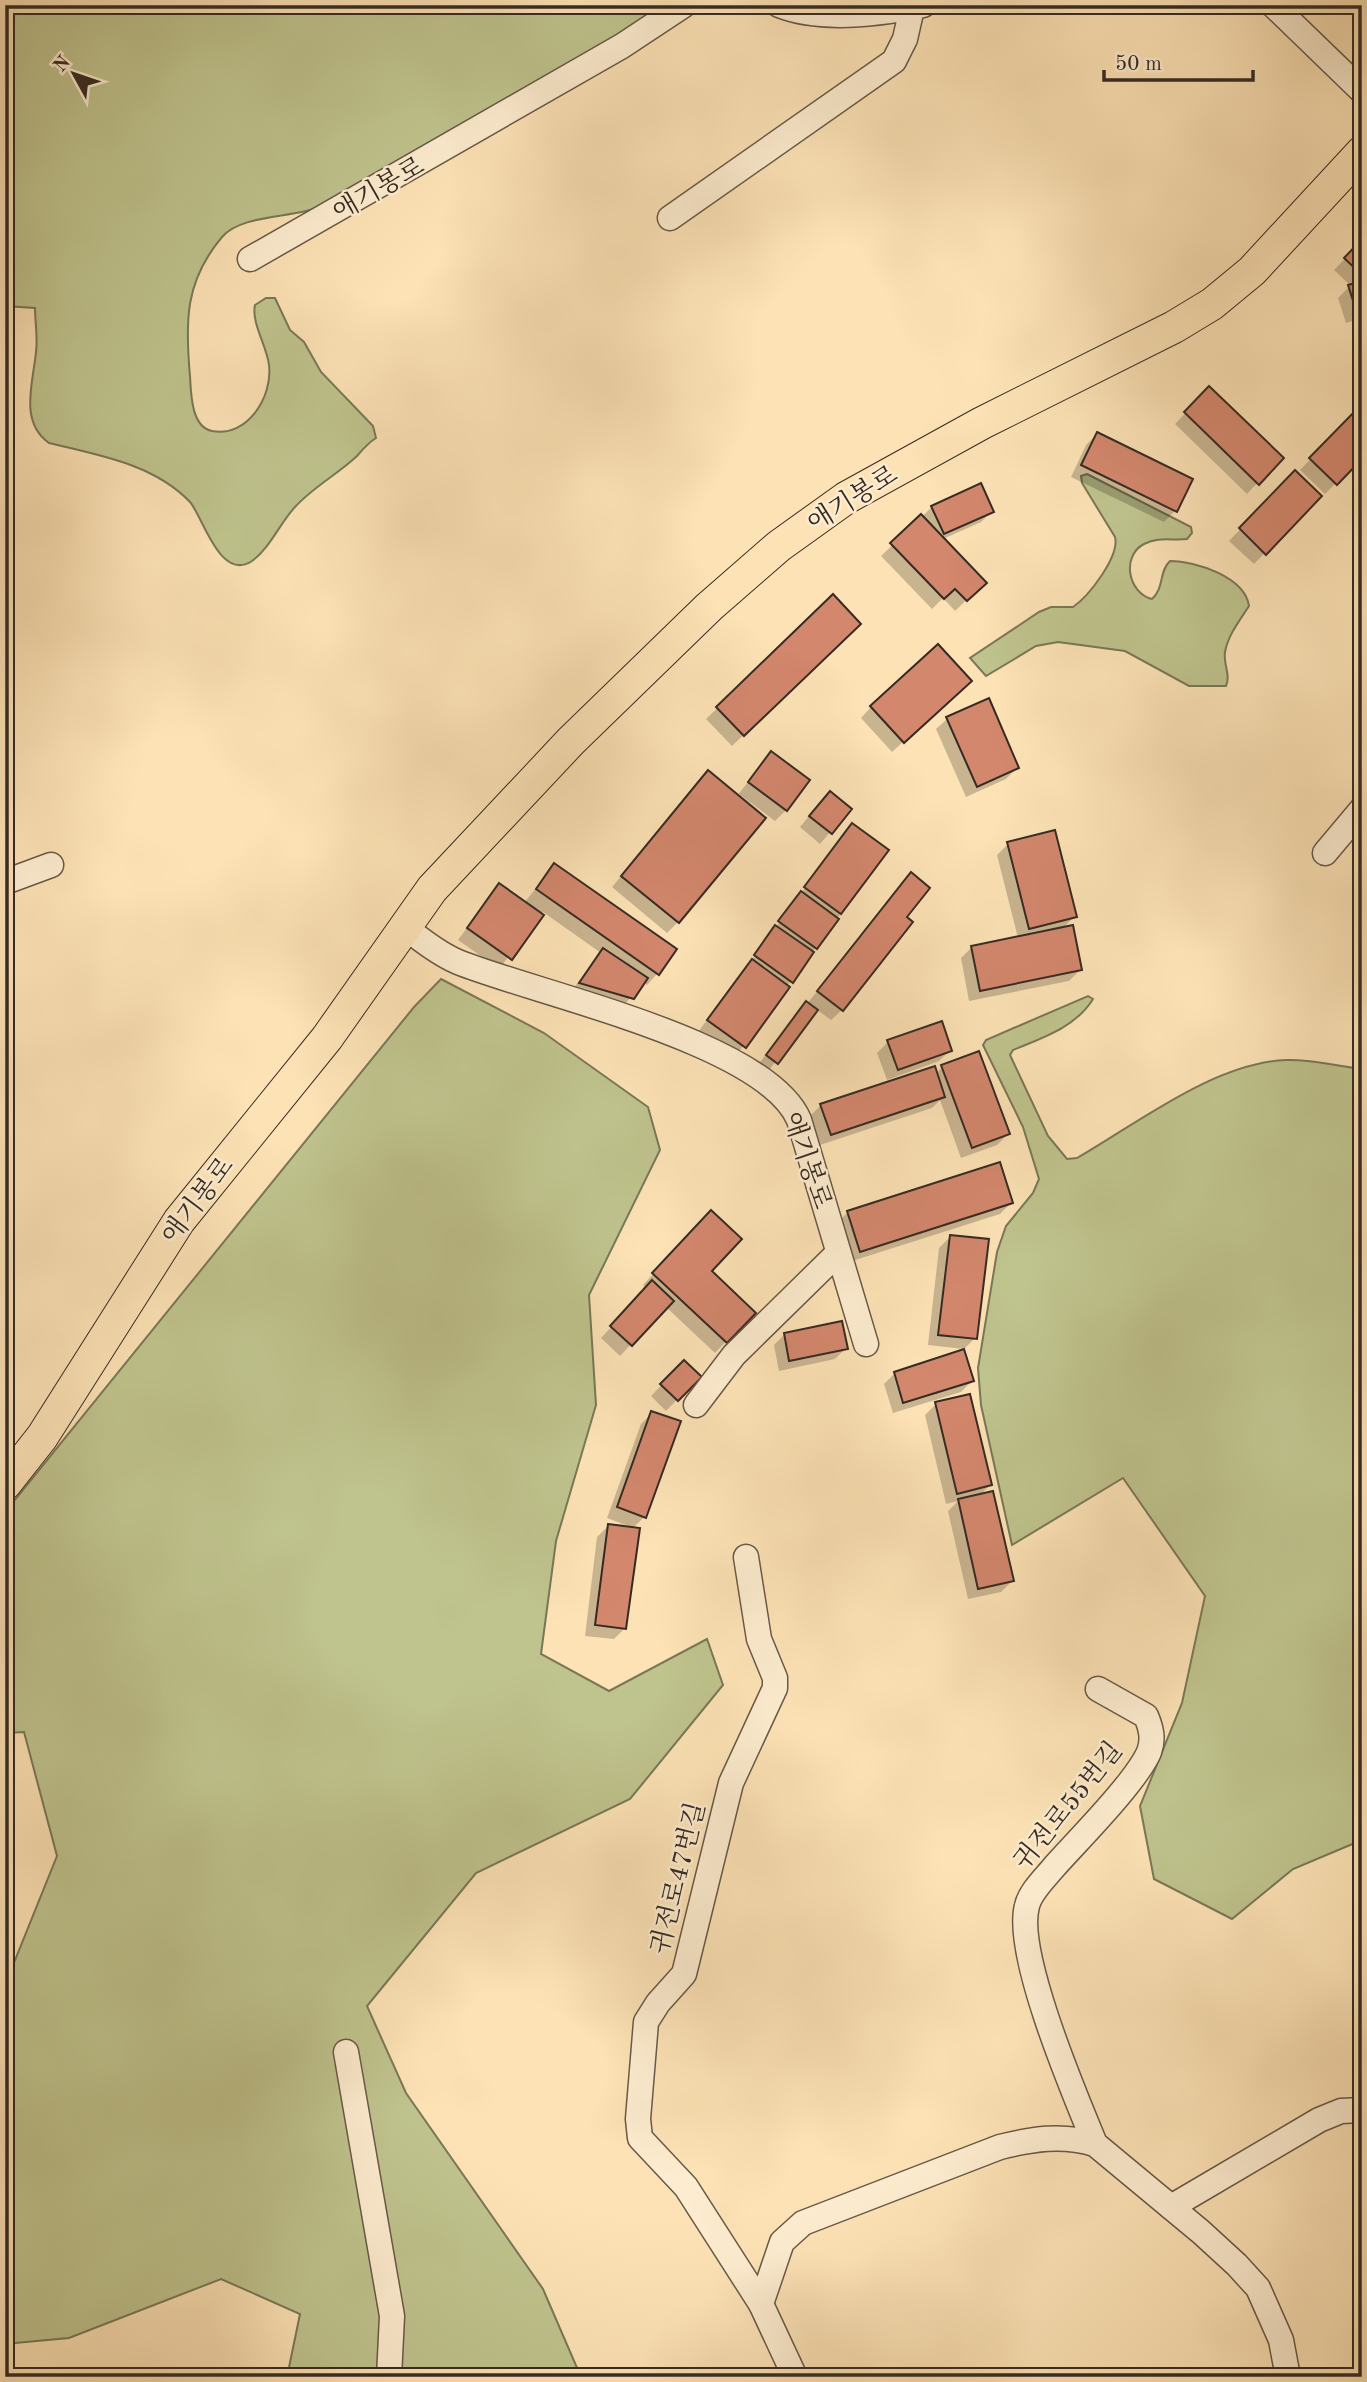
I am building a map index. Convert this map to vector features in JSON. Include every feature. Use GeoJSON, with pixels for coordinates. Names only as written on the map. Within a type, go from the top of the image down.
{"type":"FeatureCollection","features":[{"type":"Feature","properties":{"kind":"main road","name":"애기봉로"},"geometry":{"type":"LineString","coordinates":[[5,1484],[41,1437],[179,1221],[327,1038],[432,888],[571,741],[709,607],[779,546],[846,498],[982,423],[1174,327],[1212,304],[1252,271],[1362,152]]}},
{"type":"Feature","properties":{"kind":"lane","name":"애기봉로"},"geometry":{"type":"LineString","coordinates":[[250,259],[622,46],[684,5]]}},
{"type":"Feature","properties":{"kind":"lane"},"geometry":{"type":"LineString","coordinates":[[779,5],[797,13],[894,11],[918,6]]}},
{"type":"Feature","properties":{"kind":"lane"},"geometry":{"type":"LineString","coordinates":[[1273,5],[1362,91]]}},
{"type":"Feature","properties":{"kind":"lane"},"geometry":{"type":"LineString","coordinates":[[670,218],[894,61],[918,6]]}},
{"type":"Feature","properties":{"kind":"lane"},"geometry":{"type":"LineString","coordinates":[[1325,853],[1362,808]]}},
{"type":"Feature","properties":{"kind":"lane"},"geometry":{"type":"LineString","coordinates":[[5,882],[51,865]]}},
{"type":"Feature","properties":{"kind":"lane","name":"애기봉로"},"geometry":{"type":"LineString","coordinates":[[405,927],[456,961],[687,1040],[746,1067],[784,1096],[799,1120],[866,1344]]}},
{"type":"Feature","properties":{"kind":"lane"},"geometry":{"type":"LineString","coordinates":[[696,1405],[734,1354],[838,1253]]}},
{"type":"Feature","properties":{"kind":"lane","name":"귀전로47번길"},"geometry":{"type":"LineString","coordinates":[[746,1557],[759,1639],[775,1678],[775,1688],[731,1783],[684,1974],[646,2022],[638,2119],[640,2138],[686,2187],[761,2304],[795,2377]]}},
{"type":"Feature","properties":{"kind":"lane","name":"귀전로55번길"},"geometry":{"type":"LineString","coordinates":[[1094,2144],[1047,2019],[1024,1923],[1027,1903],[1042,1881],[1104,1810],[1149,1751],[1152,1732],[1146,1716],[1098,1689]]}},
{"type":"Feature","properties":{"kind":"lane"},"geometry":{"type":"LineString","coordinates":[[346,2052],[392,2316],[389,2377]]}},
{"type":"Feature","properties":{"kind":"lane"},"geometry":{"type":"LineString","coordinates":[[1171,2207],[1319,2120],[1341,2111],[1362,2110]]}},
{"type":"Feature","properties":{"kind":"lane"},"geometry":{"type":"LineString","coordinates":[[761,2304],[782,2242],[803,2223],[1000,2147],[1029,2140],[1061,2138],[1094,2144],[1237,2264],[1258,2288],[1281,2340],[1288,2377]]}},
{"type":"Feature","properties":{"kind":"green space"},"geometry":{"type":"Polygon","coordinates":[[[5,5],[672,5],[327,204],[243,224],[222,237],[201,270],[190,302],[188,356],[192,400],[200,423],[212,431],[236,428],[255,413],[262,402],[267,390],[269,365],[254,312],[255,305],[266,298],[275,298],[290,330],[304,342],[321,372],[373,426],[376,438],[350,463],[302,500],[258,556],[241,565],[231,563],[222,556],[190,502],[160,478],[124,463],[49,443],[34,424],[30,401],[37,347],[35,308],[5,306],[5,5]]]}},
{"type":"Feature","properties":{"kind":"green space"},"geometry":{"type":"Polygon","coordinates":[[[1087,474],[1191,527],[1192,533],[1187,539],[1155,540],[1137,550],[1132,557],[1130,574],[1137,590],[1152,599],[1170,561],[1193,564],[1218,573],[1239,587],[1246,596],[1249,606],[1232,634],[1225,652],[1228,677],[1226,686],[1189,686],[1125,651],[1058,642],[1036,646],[986,676],[970,658],[1039,612],[1051,607],[1073,607],[1102,575],[1113,554],[1115,537],[1082,483],[1081,476],[1087,474]]]}},
{"type":"Feature","properties":{"kind":"green space"},"geometry":{"type":"Polygon","coordinates":[[[441,979],[544,1033],[648,1107],[660,1150],[589,1295],[596,1405],[556,1541],[541,1654],[609,1691],[707,1639],[723,1685],[630,1799],[476,1873],[367,2006],[406,2093],[543,2289],[581,2377],[287,2377],[300,2314],[221,2279],[69,2338],[5,2344],[5,1985],[57,1856],[24,1732],[5,1733],[5,1512],[414,1007],[441,979]]]}},
{"type":"Feature","properties":{"kind":"green space"},"geometry":{"type":"Polygon","coordinates":[[[1088,996],[1093,999],[1086,1009],[1068,1024],[1013,1050],[1010,1055],[1048,1136],[1067,1159],[1077,1158],[1177,1097],[1232,1072],[1286,1060],[1362,1069],[1362,1840],[1293,1869],[1232,1919],[1154,1879],[1140,1806],[1182,1703],[1205,1596],[1123,1478],[1012,1545],[981,1405],[978,1368],[997,1252],[1006,1226],[1033,1193],[1039,1179],[1023,1127],[983,1045],[986,1040],[1088,996]]]}},
{"type":"Feature","properties":{"kind":"building"},"geometry":{"type":"Polygon","coordinates":[[[1362,239],[1362,275],[1344,258],[1362,239]]]}},
{"type":"Feature","properties":{"kind":"building"},"geometry":{"type":"Polygon","coordinates":[[[1362,281],[1362,312],[1357,313],[1348,285],[1362,281]]]}},
{"type":"Feature","properties":{"kind":"building"},"geometry":{"type":"Polygon","coordinates":[[[1209,386],[1284,458],[1259,485],[1184,412],[1209,386]]]}},
{"type":"Feature","properties":{"kind":"building"},"geometry":{"type":"Polygon","coordinates":[[[1362,404],[1362,459],[1337,485],[1309,458],[1362,404]]]}},
{"type":"Feature","properties":{"kind":"building"},"geometry":{"type":"Polygon","coordinates":[[[1097,432],[1193,479],[1177,512],[1081,465],[1097,432]]]}},
{"type":"Feature","properties":{"kind":"building"},"geometry":{"type":"Polygon","coordinates":[[[1295,470],[1322,496],[1266,555],[1239,528],[1295,470]]]}},
{"type":"Feature","properties":{"kind":"building"},"geometry":{"type":"Polygon","coordinates":[[[981,483],[994,512],[944,534],[931,506],[981,483]]]}},
{"type":"Feature","properties":{"kind":"building"},"geometry":{"type":"Polygon","coordinates":[[[921,514],[987,583],[967,601],[955,589],[944,599],[890,543],[921,514]]]}},
{"type":"Feature","properties":{"kind":"building"},"geometry":{"type":"Polygon","coordinates":[[[833,594],[861,624],[744,736],[716,707],[833,594]]]}},
{"type":"Feature","properties":{"kind":"building"},"geometry":{"type":"Polygon","coordinates":[[[938,644],[972,681],[904,743],[870,706],[938,644]]]}},
{"type":"Feature","properties":{"kind":"building"},"geometry":{"type":"Polygon","coordinates":[[[989,698],[1019,768],[977,787],[946,717],[989,698]]]}},
{"type":"Feature","properties":{"kind":"building"},"geometry":{"type":"Polygon","coordinates":[[[771,751],[810,780],[787,811],[748,782],[771,751]]]}},
{"type":"Feature","properties":{"kind":"building"},"geometry":{"type":"Polygon","coordinates":[[[708,770],[766,818],[679,923],[621,876],[708,770]]]}},
{"type":"Feature","properties":{"kind":"building"},"geometry":{"type":"Polygon","coordinates":[[[830,791],[852,809],[832,834],[809,816],[830,791]]]}},
{"type":"Feature","properties":{"kind":"building"},"geometry":{"type":"Polygon","coordinates":[[[852,823],[889,850],[841,914],[804,887],[852,823]]]}},
{"type":"Feature","properties":{"kind":"building"},"geometry":{"type":"Polygon","coordinates":[[[1055,830],[1077,917],[1029,929],[1007,842],[1055,830]]]}},
{"type":"Feature","properties":{"kind":"building"},"geometry":{"type":"Polygon","coordinates":[[[554,863],[677,949],[659,975],[536,889],[554,863]]]}},
{"type":"Feature","properties":{"kind":"building"},"geometry":{"type":"Polygon","coordinates":[[[911,872],[930,888],[907,917],[913,922],[843,1011],[817,991],[911,872]]]}},
{"type":"Feature","properties":{"kind":"building"},"geometry":{"type":"Polygon","coordinates":[[[499,883],[544,915],[512,960],[467,928],[499,883]]]}},
{"type":"Feature","properties":{"kind":"building"},"geometry":{"type":"Polygon","coordinates":[[[801,891],[839,919],[817,949],[778,921],[801,891]]]}},
{"type":"Feature","properties":{"kind":"building"},"geometry":{"type":"Polygon","coordinates":[[[775,925],[814,952],[793,983],[754,955],[775,925]]]}},
{"type":"Feature","properties":{"kind":"building"},"geometry":{"type":"Polygon","coordinates":[[[1073,925],[1082,970],[980,991],[971,946],[1073,925]]]}},
{"type":"Feature","properties":{"kind":"building"},"geometry":{"type":"Polygon","coordinates":[[[603,948],[648,978],[634,999],[579,983],[603,948]]]}},
{"type":"Feature","properties":{"kind":"building"},"geometry":{"type":"Polygon","coordinates":[[[752,959],[790,987],[746,1048],[707,1020],[752,959]]]}},
{"type":"Feature","properties":{"kind":"building"},"geometry":{"type":"Polygon","coordinates":[[[806,1001],[818,1010],[778,1064],[766,1055],[806,1001]]]}},
{"type":"Feature","properties":{"kind":"building"},"geometry":{"type":"Polygon","coordinates":[[[942,1021],[952,1051],[898,1070],[887,1040],[942,1021]]]}},
{"type":"Feature","properties":{"kind":"building"},"geometry":{"type":"Polygon","coordinates":[[[979,1051],[1010,1134],[972,1148],[941,1065],[979,1051]]]}},
{"type":"Feature","properties":{"kind":"building"},"geometry":{"type":"Polygon","coordinates":[[[935,1066],[945,1097],[831,1135],[820,1104],[935,1066]]]}},
{"type":"Feature","properties":{"kind":"building"},"geometry":{"type":"Polygon","coordinates":[[[1000,1162],[1013,1203],[860,1252],[847,1211],[1000,1162]]]}},
{"type":"Feature","properties":{"kind":"building"},"geometry":{"type":"Polygon","coordinates":[[[711,1210],[742,1239],[712,1271],[756,1313],[727,1343],[652,1273],[711,1210]]]}},
{"type":"Feature","properties":{"kind":"building"},"geometry":{"type":"Polygon","coordinates":[[[950,1235],[989,1239],[977,1339],[938,1335],[950,1235]]]}},
{"type":"Feature","properties":{"kind":"building"},"geometry":{"type":"Polygon","coordinates":[[[652,1280],[674,1301],[632,1346],[610,1326],[652,1280]]]}},
{"type":"Feature","properties":{"kind":"building"},"geometry":{"type":"Polygon","coordinates":[[[842,1321],[848,1349],[789,1361],[784,1333],[842,1321]]]}},
{"type":"Feature","properties":{"kind":"building"},"geometry":{"type":"Polygon","coordinates":[[[964,1349],[974,1381],[903,1403],[894,1372],[964,1349]]]}},
{"type":"Feature","properties":{"kind":"building"},"geometry":{"type":"Polygon","coordinates":[[[684,1360],[702,1377],[678,1401],[660,1384],[684,1360]]]}},
{"type":"Feature","properties":{"kind":"building"},"geometry":{"type":"Polygon","coordinates":[[[970,1394],[992,1485],[957,1494],[935,1402],[970,1394]]]}},
{"type":"Feature","properties":{"kind":"building"},"geometry":{"type":"Polygon","coordinates":[[[651,1411],[681,1421],[646,1518],[617,1507],[651,1411]]]}},
{"type":"Feature","properties":{"kind":"building"},"geometry":{"type":"Polygon","coordinates":[[[993,1491],[1014,1581],[978,1589],[958,1499],[993,1491]]]}},
{"type":"Feature","properties":{"kind":"building"},"geometry":{"type":"Polygon","coordinates":[[[608,1524],[640,1528],[626,1629],[595,1625],[608,1524]]]}}]}
